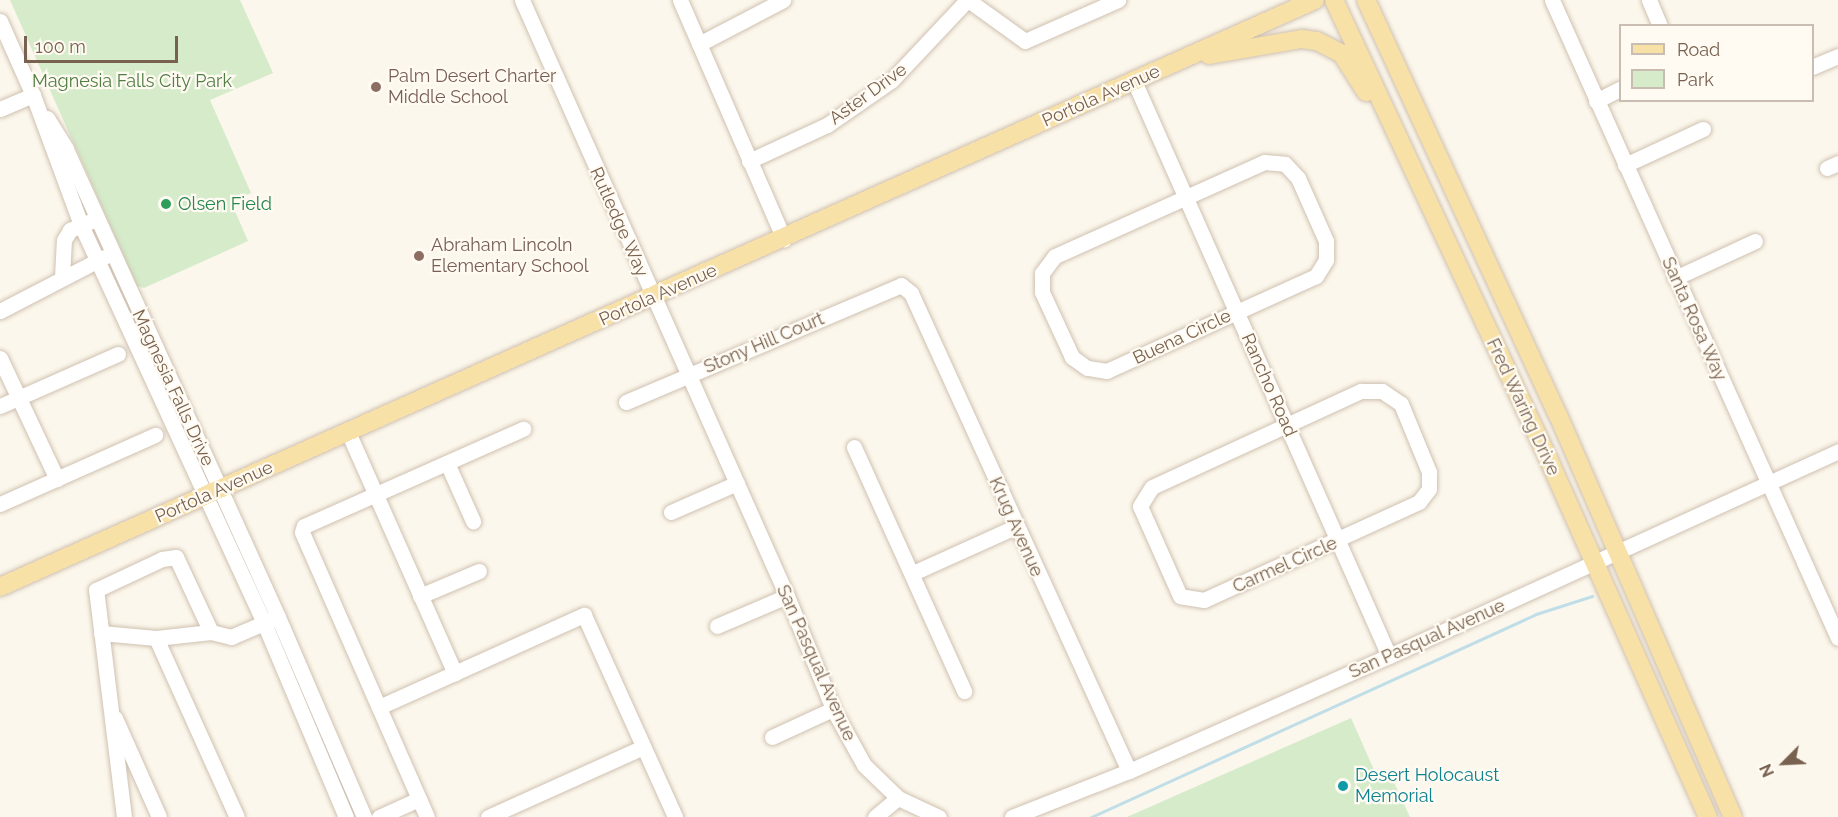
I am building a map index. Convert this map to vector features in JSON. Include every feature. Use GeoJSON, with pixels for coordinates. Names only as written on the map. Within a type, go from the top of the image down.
{"type":"FeatureCollection","features":[{"type":"Feature","properties":{"kind":"main road","name":"Portola Avenue"},"geometry":{"type":"LineString","coordinates":[[0,587],[653,298],[1315,0]]}},
{"type":"Feature","properties":{"kind":"main road","name":"Fred Waring Drive"},"geometry":{"type":"LineString","coordinates":[[1334,0],[1548,459],[1708,817]]}},
{"type":"Feature","properties":{"kind":"main road","name":"Fred Waring Drive"},"geometry":{"type":"LineString","coordinates":[[1366,0],[1618,553],[1733,817]]}},
{"type":"Feature","properties":{"kind":"main road"},"geometry":{"type":"LineString","coordinates":[[1184,59],[1302,39],[1329,45],[1342,54],[1398,141]]}},
{"type":"Feature","properties":{"kind":"street","name":"Rutledge Way"},"geometry":{"type":"LineString","coordinates":[[522,0],[776,574]]}},
{"type":"Feature","properties":{"kind":"street"},"geometry":{"type":"LineString","coordinates":[[680,0],[784,239]]}},
{"type":"Feature","properties":{"kind":"street"},"geometry":{"type":"LineString","coordinates":[[699,44],[783,0]]}},
{"type":"Feature","properties":{"kind":"street"},"geometry":{"type":"LineString","coordinates":[[968,0],[1025,41],[1118,0]]}},
{"type":"Feature","properties":{"kind":"street","name":"Aster Drive"},"geometry":{"type":"LineString","coordinates":[[749,161],[826,125],[892,80],[968,0]]}},
{"type":"Feature","properties":{"kind":"street","name":"Santa Rosa Way"},"geometry":{"type":"LineString","coordinates":[[1552,0],[1838,638]]}},
{"type":"Feature","properties":{"kind":"street"},"geometry":{"type":"LineString","coordinates":[[1649,0],[1659,24]]}},
{"type":"Feature","properties":{"kind":"street","name":"Magnesia Falls Drive"},"geometry":{"type":"LineString","coordinates":[[0,21],[33,95],[81,225],[213,491]]}},
{"type":"Feature","properties":{"kind":"street"},"geometry":{"type":"LineString","coordinates":[[1814,66],[1838,56]]}},
{"type":"Feature","properties":{"kind":"street","name":"Rancho Road"},"geometry":{"type":"LineString","coordinates":[[1134,81],[1187,196],[1389,656]]}},
{"type":"Feature","properties":{"kind":"street"},"geometry":{"type":"LineString","coordinates":[[1596,101],[1619,90]]}},
{"type":"Feature","properties":{"kind":"street"},"geometry":{"type":"LineString","coordinates":[[0,109],[33,95]]}},
{"type":"Feature","properties":{"kind":"street","name":"Magnesia Falls Drive"},"geometry":{"type":"LineString","coordinates":[[33,95],[66,149],[213,491],[364,817]]}},
{"type":"Feature","properties":{"kind":"street"},"geometry":{"type":"LineString","coordinates":[[1626,165],[1703,129]]}},
{"type":"Feature","properties":{"kind":"street","name":"Buena Circle"},"geometry":{"type":"LineString","coordinates":[[1264,162],[1285,164],[1298,178],[1326,241],[1326,260],[1316,276],[1107,371],[1087,368],[1072,357],[1042,292],[1042,273],[1055,256],[1187,196],[1264,162]]}},
{"type":"Feature","properties":{"kind":"street"},"geometry":{"type":"LineString","coordinates":[[62,277],[64,240],[70,230],[97,218]]}},
{"type":"Feature","properties":{"kind":"street"},"geometry":{"type":"LineString","coordinates":[[1675,278],[1755,241]]}},
{"type":"Feature","properties":{"kind":"street"},"geometry":{"type":"LineString","coordinates":[[0,310],[112,253]]}},
{"type":"Feature","properties":{"kind":"street","name":"Stony Hill Court"},"geometry":{"type":"LineString","coordinates":[[626,402],[901,285]]}},
{"type":"Feature","properties":{"kind":"street","name":"Krug Avenue"},"geometry":{"type":"LineString","coordinates":[[901,285],[911,293],[1015,527],[1129,771]]}},
{"type":"Feature","properties":{"kind":"street"},"geometry":{"type":"LineString","coordinates":[[0,406],[118,354]]}},
{"type":"Feature","properties":{"kind":"street"},"geometry":{"type":"LineString","coordinates":[[0,358],[57,479]]}},
{"type":"Feature","properties":{"kind":"street","name":"Carmel Circle"},"geometry":{"type":"LineString","coordinates":[[1361,391],[1382,391],[1401,404],[1429,472],[1429,489],[1419,502],[1338,542],[1204,600],[1180,596],[1140,506],[1152,487],[1286,425],[1361,391]]}},
{"type":"Feature","properties":{"kind":"street"},"geometry":{"type":"LineString","coordinates":[[427,817],[302,532],[304,526],[523,429]]}},
{"type":"Feature","properties":{"kind":"street"},"geometry":{"type":"LineString","coordinates":[[348,432],[455,673]]}},
{"type":"Feature","properties":{"kind":"street"},"geometry":{"type":"LineString","coordinates":[[0,504],[155,435]]}},
{"type":"Feature","properties":{"kind":"street"},"geometry":{"type":"LineString","coordinates":[[854,447],[913,573],[964,691]]}},
{"type":"Feature","properties":{"kind":"street","name":"San Pasqual Avenue"},"geometry":{"type":"LineString","coordinates":[[1012,817],[1129,771],[1389,656],[1838,451]]}},
{"type":"Feature","properties":{"kind":"street"},"geometry":{"type":"LineString","coordinates":[[447,463],[473,521]]}},
{"type":"Feature","properties":{"kind":"street"},"geometry":{"type":"LineString","coordinates":[[671,512],[736,483]]}},
{"type":"Feature","properties":{"kind":"street"},"geometry":{"type":"LineString","coordinates":[[913,573],[1015,527]]}},
{"type":"Feature","properties":{"kind":"street"},"geometry":{"type":"LineString","coordinates":[[124,817],[108,703],[96,590],[170,556],[181,562],[211,632]]}},
{"type":"Feature","properties":{"kind":"street"},"geometry":{"type":"LineString","coordinates":[[420,596],[479,571]]}},
{"type":"Feature","properties":{"kind":"street","name":"San Pasqual Avenue"},"geometry":{"type":"LineString","coordinates":[[776,574],[833,709],[864,765],[898,798],[939,817]]}},
{"type":"Feature","properties":{"kind":"street"},"geometry":{"type":"LineString","coordinates":[[717,626],[787,596]]}},
{"type":"Feature","properties":{"kind":"street"},"geometry":{"type":"LineString","coordinates":[[379,707],[584,615],[675,817]]}},
{"type":"Feature","properties":{"kind":"street"},"geometry":{"type":"LineString","coordinates":[[101,633],[156,638],[211,632],[231,637],[271,620]]}},
{"type":"Feature","properties":{"kind":"street","name":"Magnesia Falls Drive"},"geometry":{"type":"LineString","coordinates":[[271,620],[346,817]]}},
{"type":"Feature","properties":{"kind":"street"},"geometry":{"type":"LineString","coordinates":[[156,638],[237,817]]}},
{"type":"Feature","properties":{"kind":"street"},"geometry":{"type":"LineString","coordinates":[[108,703],[159,817]]}},
{"type":"Feature","properties":{"kind":"street"},"geometry":{"type":"LineString","coordinates":[[772,737],[833,709]]}},
{"type":"Feature","properties":{"kind":"street"},"geometry":{"type":"LineString","coordinates":[[488,817],[643,747]]}},
{"type":"Feature","properties":{"kind":"street"},"geometry":{"type":"LineString","coordinates":[[875,817],[898,798]]}},
{"type":"Feature","properties":{"kind":"street"},"geometry":{"type":"LineString","coordinates":[[379,817],[419,799]]}},
{"type":"Feature","properties":{"kind":"green space","name":"Magnesia Falls City Park"},"geometry":{"type":"Polygon","coordinates":[[[10,0],[240,0],[273,73],[210,100],[251,193],[231,202],[248,241],[144,288],[137,286],[10,0]]]}},
{"type":"Feature","properties":{"kind":"green space"},"geometry":{"type":"Polygon","coordinates":[[[1351,718],[1379,781],[1391,776],[1410,817],[1127,817],[1351,718]]]}},
{"type":"Feature","properties":{"kind":"waterway"},"geometry":{"type":"LineString","coordinates":[[1091,817],[1536,614],[1592,596]]}},
{"type":"Feature","properties":{"kind":"place","name":"Palm Desert Charter Middle School"},"geometry":{"type":"Point","coordinates":[376,87]}},
{"type":"Feature","properties":{"kind":"place","name":"Olsen Field"},"geometry":{"type":"Point","coordinates":[166,204]}},
{"type":"Feature","properties":{"kind":"place","name":"Abraham Lincoln Elementary School"},"geometry":{"type":"Point","coordinates":[419,256]}},
{"type":"Feature","properties":{"kind":"place","name":"Desert Holocaust Memorial"},"geometry":{"type":"Point","coordinates":[1343,786]}}]}
